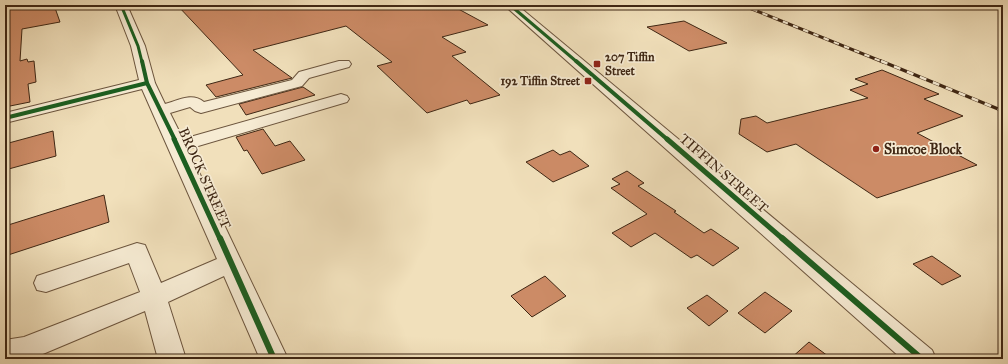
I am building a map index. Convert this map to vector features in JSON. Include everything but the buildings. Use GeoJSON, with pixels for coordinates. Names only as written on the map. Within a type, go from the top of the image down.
{"type":"FeatureCollection","features":[{"type":"Feature","properties":{"kind":"street","name":"BROCK STREET"},"geometry":{"type":"LineString","coordinates":[[121,5],[138,46],[147,84],[178,146],[274,359]]}},
{"type":"Feature","properties":{"kind":"street","name":"TIFFIN STREET"},"geometry":{"type":"LineString","coordinates":[[510,5],[922,359]]}},
{"type":"Feature","properties":{"kind":"street"},"geometry":{"type":"LineString","coordinates":[[161,110],[193,101],[201,108],[297,83],[304,75],[344,64]]}},
{"type":"Feature","properties":{"kind":"street"},"geometry":{"type":"LineString","coordinates":[[5,118],[147,84]]}},
{"type":"Feature","properties":{"kind":"street"},"geometry":{"type":"LineString","coordinates":[[178,146],[341,99]]}},
{"type":"Feature","properties":{"kind":"street"},"geometry":{"type":"LineString","coordinates":[[46,283],[137,251],[154,297],[172,359]]}},
{"type":"Feature","properties":{"kind":"street"},"geometry":{"type":"LineString","coordinates":[[5,352],[26,349],[154,297],[230,263]]}},
{"type":"Feature","properties":{"kind":"railway"},"geometry":{"type":"LineString","coordinates":[[742,5],[883,62]]}},
{"type":"Feature","properties":{"kind":"railway"},"geometry":{"type":"LineString","coordinates":[[881,61],[1003,111]]}},
{"type":"Feature","properties":{"kind":"cycle path"},"geometry":{"type":"LineString","coordinates":[[121,5],[138,46],[147,83],[181,153],[274,359]]}},
{"type":"Feature","properties":{"kind":"cycle path"},"geometry":{"type":"LineString","coordinates":[[510,5],[922,359]]}},
{"type":"Feature","properties":{"kind":"cycle path"},"geometry":{"type":"LineString","coordinates":[[5,118],[147,83]]}},
{"type":"Feature","properties":{"kind":"place","name":"207 Tiffin Street"},"geometry":{"type":"Point","coordinates":[597,64]}},
{"type":"Feature","properties":{"kind":"place","name":"192 Tiffin Street"},"geometry":{"type":"Point","coordinates":[588,81]}},
{"type":"Feature","properties":{"kind":"place","name":"Simcoe Block"},"geometry":{"type":"Point","coordinates":[876,149]}}]}
